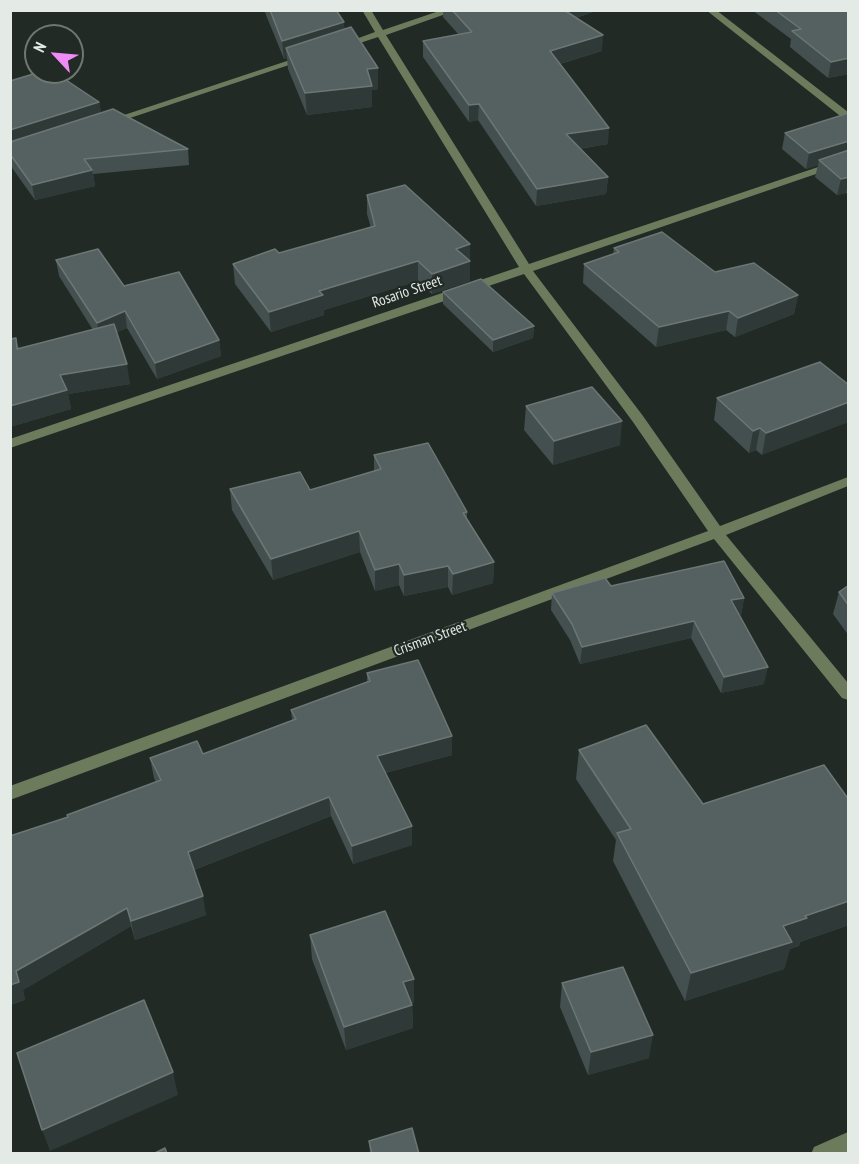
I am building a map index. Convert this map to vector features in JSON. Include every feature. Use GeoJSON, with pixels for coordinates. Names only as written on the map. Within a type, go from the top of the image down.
{"type":"FeatureCollection","features":[{"type":"Feature","properties":{"kind":"street"},"geometry":{"type":"LineString","coordinates":[[366,10],[525,269],[638,419],[717,533],[849,694]]}},
{"type":"Feature","properties":{"kind":"street"},"geometry":{"type":"LineString","coordinates":[[335,48],[453,10]]}},
{"type":"Feature","properties":{"kind":"street"},"geometry":{"type":"LineString","coordinates":[[710,10],[849,117]]}},
{"type":"Feature","properties":{"kind":"street"},"geometry":{"type":"LineString","coordinates":[[100,124],[312,56]]}},
{"type":"Feature","properties":{"kind":"street","name":"Rosario Street"},"geometry":{"type":"LineString","coordinates":[[10,444],[849,160]]}},
{"type":"Feature","properties":{"kind":"street","name":"Crisman Street"},"geometry":{"type":"LineString","coordinates":[[10,793],[717,533],[849,481]]}},
{"type":"Feature","properties":{"kind":"street"},"geometry":{"type":"LineString","coordinates":[[821,1154],[849,1142]]}},
{"type":"Feature","properties":{"kind":"building"},"geometry":{"type":"Polygon","coordinates":[[[270,10],[336,10],[344,22],[282,41],[270,10]]]}},
{"type":"Feature","properties":{"kind":"building"},"geometry":{"type":"Polygon","coordinates":[[[452,10],[564,10],[603,35],[550,51],[609,128],[566,134],[608,177],[537,189],[479,104],[469,105],[423,41],[472,32],[452,10]]]}},
{"type":"Feature","properties":{"kind":"building"},"geometry":{"type":"Polygon","coordinates":[[[775,10],[849,11],[849,58],[831,62],[792,31],[801,29],[775,10]]]}},
{"type":"Feature","properties":{"kind":"building"},"geometry":{"type":"Polygon","coordinates":[[[351,27],[378,68],[367,69],[372,86],[305,93],[286,48],[351,27]]]}},
{"type":"Feature","properties":{"kind":"building"},"geometry":{"type":"Polygon","coordinates":[[[24,77],[24,84],[72,84],[99,102],[10,130],[10,81],[24,77]]]}},
{"type":"Feature","properties":{"kind":"building"},"geometry":{"type":"Polygon","coordinates":[[[113,109],[188,149],[84,159],[92,170],[32,185],[10,154],[10,142],[113,109]]]}},
{"type":"Feature","properties":{"kind":"building"},"geometry":{"type":"Polygon","coordinates":[[[849,113],[849,141],[809,153],[785,133],[849,113]]]}},
{"type":"Feature","properties":{"kind":"building"},"geometry":{"type":"Polygon","coordinates":[[[849,150],[849,177],[841,179],[819,160],[849,150]]]}},
{"type":"Feature","properties":{"kind":"building"},"geometry":{"type":"Polygon","coordinates":[[[405,185],[470,244],[456,249],[470,261],[432,274],[418,261],[319,291],[323,295],[269,312],[233,264],[275,249],[279,253],[375,226],[367,195],[405,185]]]}},
{"type":"Feature","properties":{"kind":"building"},"geometry":{"type":"Polygon","coordinates":[[[662,232],[715,272],[754,263],[798,295],[738,318],[729,311],[659,327],[584,264],[619,252],[614,248],[662,232]]]}},
{"type":"Feature","properties":{"kind":"building"},"geometry":{"type":"Polygon","coordinates":[[[98,249],[124,286],[179,272],[219,340],[155,363],[125,311],[97,323],[56,260],[98,249]]]}},
{"type":"Feature","properties":{"kind":"building"},"geometry":{"type":"Polygon","coordinates":[[[481,279],[534,326],[493,340],[443,292],[481,279]]]}},
{"type":"Feature","properties":{"kind":"building"},"geometry":{"type":"Polygon","coordinates":[[[114,324],[127,364],[60,375],[67,390],[10,406],[10,339],[16,338],[17,349],[114,324]]]}},
{"type":"Feature","properties":{"kind":"building"},"geometry":{"type":"Polygon","coordinates":[[[820,362],[849,385],[849,402],[766,433],[760,428],[753,431],[717,398],[820,362]]]}},
{"type":"Feature","properties":{"kind":"building"},"geometry":{"type":"Polygon","coordinates":[[[592,387],[622,421],[554,441],[526,406],[592,387]]]}},
{"type":"Feature","properties":{"kind":"building"},"geometry":{"type":"Polygon","coordinates":[[[428,443],[467,512],[463,513],[494,562],[453,574],[448,566],[404,575],[399,564],[375,570],[359,531],[271,559],[230,489],[300,472],[310,490],[381,469],[374,455],[428,443]]]}},
{"type":"Feature","properties":{"kind":"building"},"geometry":{"type":"Polygon","coordinates":[[[724,561],[744,598],[731,600],[768,667],[724,677],[694,621],[582,647],[572,624],[552,593],[605,578],[611,586],[724,561]]]}},
{"type":"Feature","properties":{"kind":"building"},"geometry":{"type":"Polygon","coordinates":[[[849,585],[849,606],[839,592],[849,585]]]}},
{"type":"Feature","properties":{"kind":"building"},"geometry":{"type":"Polygon","coordinates":[[[418,660],[452,736],[377,756],[412,826],[352,846],[329,797],[188,852],[203,896],[131,921],[127,908],[16,971],[19,982],[10,985],[10,836],[68,817],[67,815],[161,780],[150,758],[197,741],[203,754],[296,719],[291,710],[370,681],[367,673],[418,660]]]}},
{"type":"Feature","properties":{"kind":"building"},"geometry":{"type":"Polygon","coordinates":[[[646,725],[703,804],[824,765],[849,800],[849,901],[783,926],[792,942],[691,973],[617,833],[631,829],[579,750],[646,725]]]}},
{"type":"Feature","properties":{"kind":"building"},"geometry":{"type":"Polygon","coordinates":[[[385,911],[414,979],[403,982],[412,1005],[344,1027],[310,935],[385,911]]]}},
{"type":"Feature","properties":{"kind":"building"},"geometry":{"type":"Polygon","coordinates":[[[623,967],[653,1035],[591,1052],[562,983],[623,967]]]}},
{"type":"Feature","properties":{"kind":"building"},"geometry":{"type":"Polygon","coordinates":[[[144,1000],[173,1072],[42,1130],[17,1053],[144,1000]]]}},
{"type":"Feature","properties":{"kind":"building"},"geometry":{"type":"Polygon","coordinates":[[[412,1128],[419,1154],[372,1154],[369,1141],[412,1128]]]}},
{"type":"Feature","properties":{"kind":"building"},"geometry":{"type":"Polygon","coordinates":[[[165,1148],[167,1154],[153,1154],[165,1148]]]}}]}
